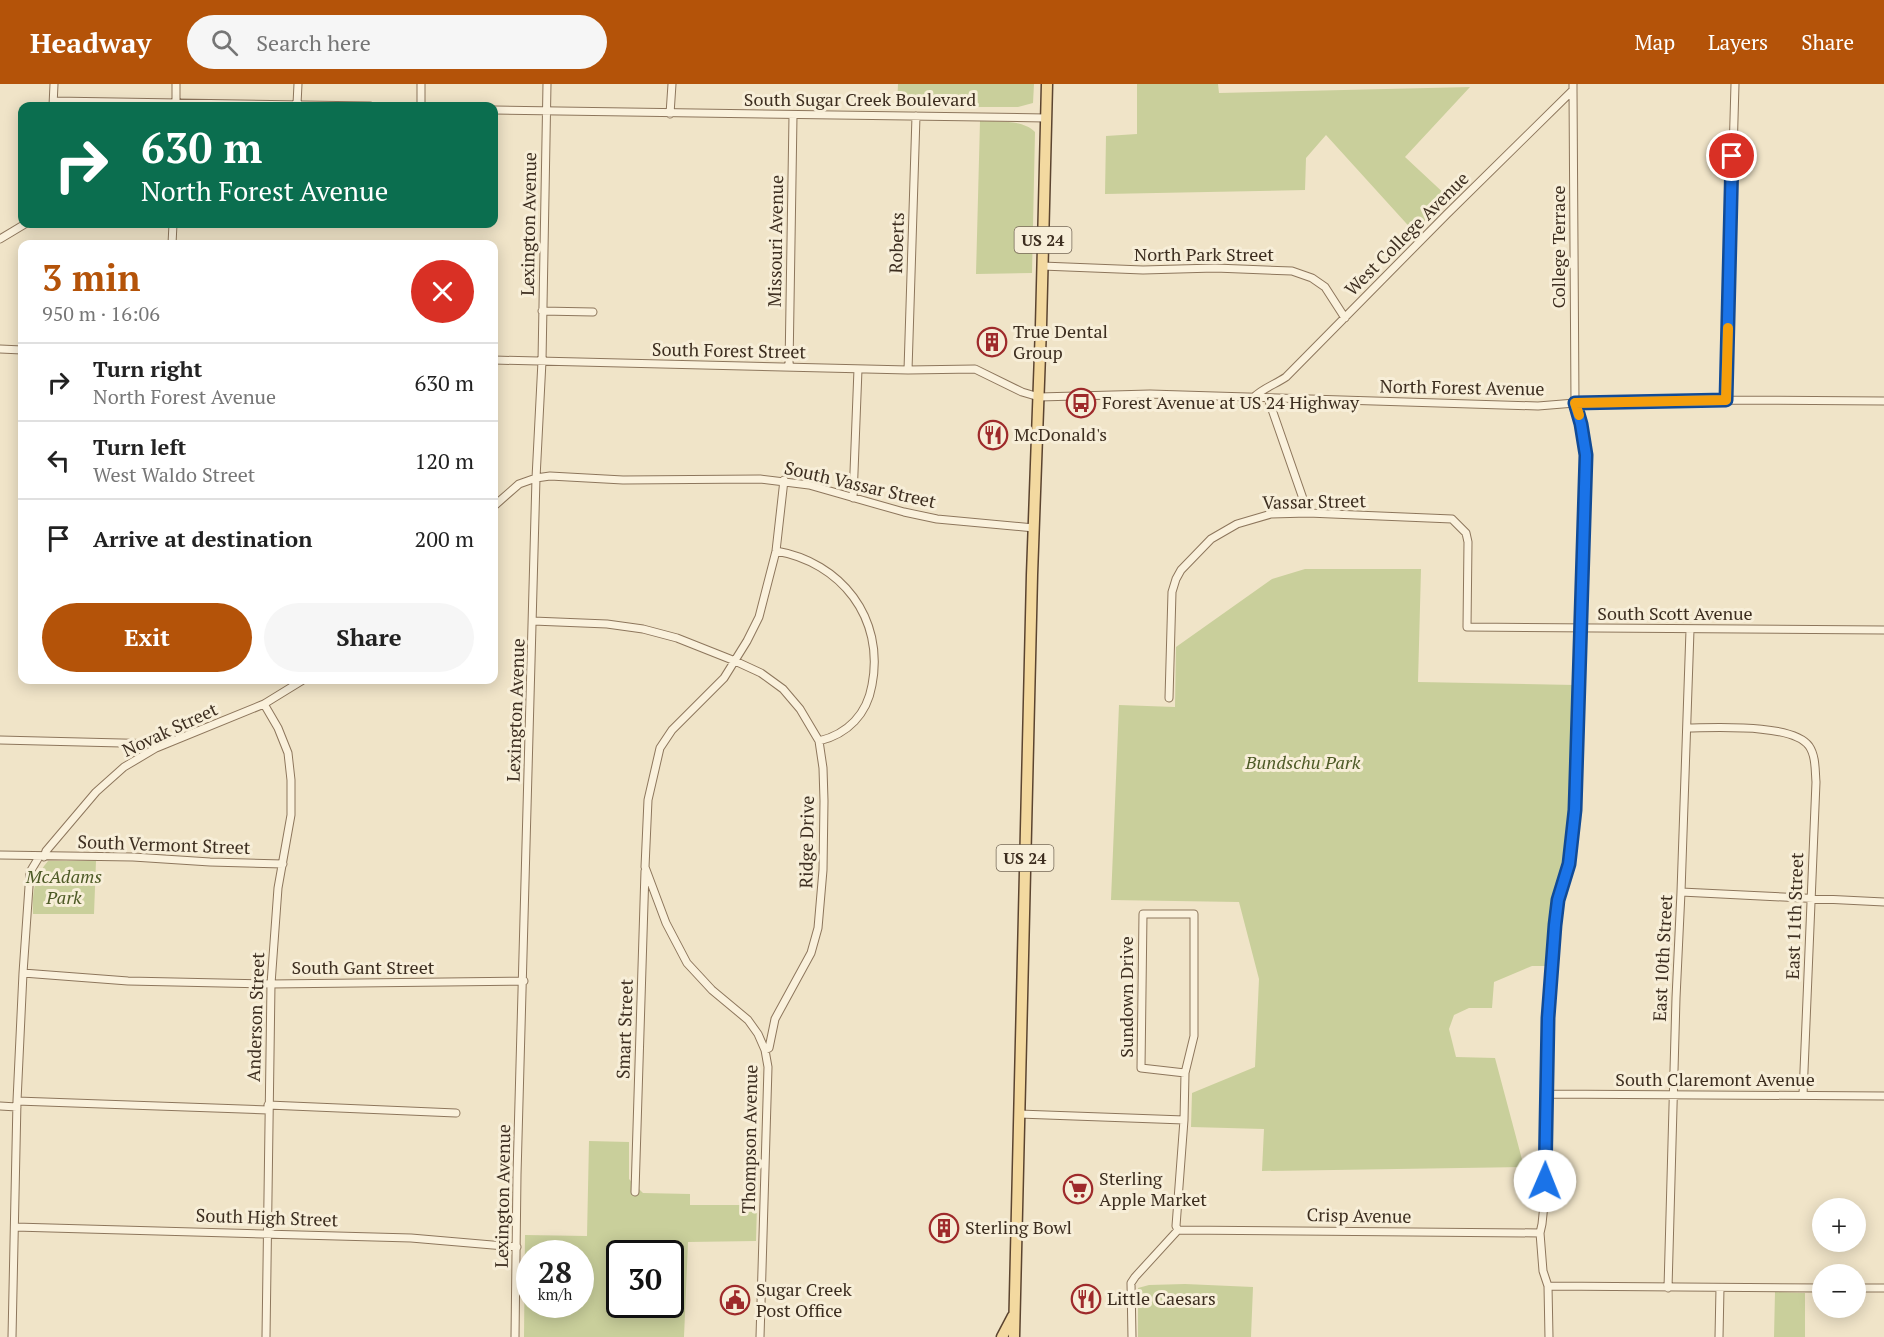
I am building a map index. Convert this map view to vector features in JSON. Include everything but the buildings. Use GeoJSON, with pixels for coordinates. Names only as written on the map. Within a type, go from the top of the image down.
{"type":"FeatureCollection","features":[{"type":"Feature","properties":{"kind":"main road","name":"US 24"},"geometry":{"type":"LineString","coordinates":[[1014,1337],[1047,84]]}},
{"type":"Feature","properties":{"kind":"main road"},"geometry":{"type":"LineString","coordinates":[[1002,1337],[1015,1317]]}},
{"type":"Feature","properties":{"kind":"main road"},"geometry":{"type":"LineString","coordinates":[[1015,1317],[1024,1337]]}},
{"type":"Feature","properties":{"kind":"street"},"geometry":{"type":"LineString","coordinates":[[53,102],[54,84]]}},
{"type":"Feature","properties":{"kind":"street"},"geometry":{"type":"LineString","coordinates":[[176,84],[176,102]]}},
{"type":"Feature","properties":{"kind":"street"},"geometry":{"type":"LineString","coordinates":[[297,102],[298,84]]}},
{"type":"Feature","properties":{"kind":"street"},"geometry":{"type":"LineString","coordinates":[[420,102],[421,84]]}},
{"type":"Feature","properties":{"kind":"street","name":"Lexington Avenue"},"geometry":{"type":"LineString","coordinates":[[517,1240],[536,478],[542,361],[547,84]]}},
{"type":"Feature","properties":{"kind":"street"},"geometry":{"type":"LineString","coordinates":[[670,114],[672,84]]}},
{"type":"Feature","properties":{"kind":"street"},"geometry":{"type":"LineString","coordinates":[[1726,400],[1735,84]]}},
{"type":"Feature","properties":{"kind":"street","name":"West College Avenue"},"geometry":{"type":"LineString","coordinates":[[1253,398],[1257,393],[1286,377],[1574,87]]}},
{"type":"Feature","properties":{"kind":"street","name":"College Terrace"},"geometry":{"type":"LineString","coordinates":[[1549,1337],[1548,1286],[1543,1270],[1540,1233],[1545,1195],[1548,1018],[1558,900],[1569,864],[1575,810],[1586,455],[1575,403],[1574,87]]}},
{"type":"Feature","properties":{"kind":"street","name":"South Sugar Creek Boulevard"},"geometry":{"type":"LineString","coordinates":[[498,110],[1046,118]]}},
{"type":"Feature","properties":{"kind":"street","name":"Missouri Avenue"},"geometry":{"type":"LineString","coordinates":[[789,367],[793,116]]}},
{"type":"Feature","properties":{"kind":"street","name":"Roberts"},"geometry":{"type":"LineString","coordinates":[[908,370],[916,116]]}},
{"type":"Feature","properties":{"kind":"street"},"geometry":{"type":"LineString","coordinates":[[0,239],[18,228]]}},
{"type":"Feature","properties":{"kind":"street","name":"North Park Street"},"geometry":{"type":"LineString","coordinates":[[1042,266],[1143,270],[1215,268],[1292,271],[1312,278],[1325,287],[1345,318]]}},
{"type":"Feature","properties":{"kind":"street"},"geometry":{"type":"LineString","coordinates":[[542,310],[593,312]]}},
{"type":"Feature","properties":{"kind":"street"},"geometry":{"type":"LineString","coordinates":[[0,349],[18,350]]}},
{"type":"Feature","properties":{"kind":"street","name":"South Forest Street"},"geometry":{"type":"LineString","coordinates":[[498,360],[908,370],[963,368],[978,370],[1022,392],[1039,397]]}},
{"type":"Feature","properties":{"kind":"street"},"geometry":{"type":"LineString","coordinates":[[853,498],[858,369]]}},
{"type":"Feature","properties":{"kind":"street","name":"North Forest Avenue"},"geometry":{"type":"LineString","coordinates":[[1039,397],[1150,394],[1538,406],[1575,403],[1726,400],[1884,401]]}},
{"type":"Feature","properties":{"kind":"street"},"geometry":{"type":"LineString","coordinates":[[1268,398],[1308,513]]}},
{"type":"Feature","properties":{"kind":"street","name":"South Vassar Street"},"geometry":{"type":"LineString","coordinates":[[536,478],[550,476],[623,480],[784,480],[937,519],[1034,528]]}},
{"type":"Feature","properties":{"kind":"street"},"geometry":{"type":"LineString","coordinates":[[498,502],[519,484],[536,478]]}},
{"type":"Feature","properties":{"kind":"street","name":"Thompson Avenue"},"geometry":{"type":"LineString","coordinates":[[760,1337],[768,1067],[765,1050],[748,1020],[712,990],[687,963],[666,923],[645,867],[648,800],[660,748],[672,730],[724,678],[759,617],[776,550],[784,480]]}},
{"type":"Feature","properties":{"kind":"street","name":"Vassar Street"},"geometry":{"type":"LineString","coordinates":[[1169,698],[1172,592],[1181,570],[1210,539],[1237,524],[1271,514],[1308,513],[1452,519],[1462,528],[1468,542],[1467,627]]}},
{"type":"Feature","properties":{"kind":"street"},"geometry":{"type":"LineString","coordinates":[[776,550],[811,561],[835,578],[860,606],[869,622],[872,635],[875,652],[874,674],[865,710],[844,731],[830,739],[819,741]]}},
{"type":"Feature","properties":{"kind":"street","name":"Ridge Drive"},"geometry":{"type":"LineString","coordinates":[[533,621],[607,624],[643,629],[677,638],[735,661],[761,673],[783,689],[800,709],[819,741],[824,801],[823,870],[818,928],[811,953],[775,1019],[770,1048],[765,1050]]}},
{"type":"Feature","properties":{"kind":"street","name":"South Scott Avenue"},"geometry":{"type":"LineString","coordinates":[[1467,627],[1884,630]]}},
{"type":"Feature","properties":{"kind":"street","name":"East 10th Street"},"geometry":{"type":"LineString","coordinates":[[1668,1288],[1690,630]]}},
{"type":"Feature","properties":{"kind":"street","name":"Novak Street"},"geometry":{"type":"LineString","coordinates":[[12,1337],[17,1104],[30,872],[96,792],[124,767],[167,744],[264,704],[296,684]]}},
{"type":"Feature","properties":{"kind":"street","name":"Anderson Street"},"geometry":{"type":"LineString","coordinates":[[264,704],[282,736],[288,753],[291,780],[291,815],[278,888],[271,984],[266,1337]]}},
{"type":"Feature","properties":{"kind":"street","name":"East 11th Street"},"geometry":{"type":"LineString","coordinates":[[1688,728],[1772,730],[1796,737],[1810,747],[1816,782],[1803,1095]]}},
{"type":"Feature","properties":{"kind":"street"},"geometry":{"type":"LineString","coordinates":[[0,740],[167,744]]}},
{"type":"Feature","properties":{"kind":"street","name":"South Vermont Street"},"geometry":{"type":"LineString","coordinates":[[0,855],[133,857],[283,864]]}},
{"type":"Feature","properties":{"kind":"street","name":"Smart Street"},"geometry":{"type":"LineString","coordinates":[[635,1192],[645,867]]}},
{"type":"Feature","properties":{"kind":"street"},"geometry":{"type":"LineString","coordinates":[[1682,892],[1884,902]]}},
{"type":"Feature","properties":{"kind":"street","name":"Sundown Drive"},"geometry":{"type":"LineString","coordinates":[[1178,1230],[1176,1226],[1185,1073],[1194,1036],[1194,914],[1143,914],[1141,1068],[1185,1073]]}},
{"type":"Feature","properties":{"kind":"street","name":"South Gant Street"},"geometry":{"type":"LineString","coordinates":[[23,973],[128,981],[271,984],[524,981]]}},
{"type":"Feature","properties":{"kind":"street","name":"South Claremont Avenue"},"geometry":{"type":"LineString","coordinates":[[1546,1094],[1884,1096]]}},
{"type":"Feature","properties":{"kind":"street"},"geometry":{"type":"LineString","coordinates":[[0,1106],[17,1104],[456,1113]]}},
{"type":"Feature","properties":{"kind":"street"},"geometry":{"type":"LineString","coordinates":[[1019,1114],[1184,1120]]}},
{"type":"Feature","properties":{"kind":"street","name":"South High Street"},"geometry":{"type":"LineString","coordinates":[[15,1227],[411,1238],[516,1247]]}},
{"type":"Feature","properties":{"kind":"street"},"geometry":{"type":"LineString","coordinates":[[1132,1337],[1131,1283],[1178,1230]]}},
{"type":"Feature","properties":{"kind":"street","name":"Crisp Avenue"},"geometry":{"type":"LineString","coordinates":[[1178,1230],[1540,1233]]}},
{"type":"Feature","properties":{"kind":"street"},"geometry":{"type":"LineString","coordinates":[[1548,1286],[1812,1288]]}},
{"type":"Feature","properties":{"kind":"street"},"geometry":{"type":"LineString","coordinates":[[1719,1337],[1720,1288]]}},
{"type":"Feature","properties":{"kind":"street"},"geometry":{"type":"LineString","coordinates":[[1866,1288],[1884,1288]]}},
{"type":"Feature","properties":{"kind":"street","name":"Lexington Avenue"},"geometry":{"type":"LineString","coordinates":[[515,1337],[516,1292]]}},
{"type":"Feature","properties":{"kind":"green space"},"geometry":{"type":"Polygon","coordinates":[[[898,84],[1034,84],[1033,103],[1018,107],[897,107],[898,84]]]}},
{"type":"Feature","properties":{"kind":"green space"},"geometry":{"type":"Polygon","coordinates":[[[1137,84],[1218,84],[1219,93],[1470,87],[1405,157],[1449,198],[1415,233],[1326,135],[1306,158],[1305,190],[1105,194],[1106,136],[1137,134],[1137,84]]]}},
{"type":"Feature","properties":{"kind":"green space"},"geometry":{"type":"Polygon","coordinates":[[[980,121],[1017,123],[1035,132],[1032,273],[976,274],[980,121]]]}},
{"type":"Feature","properties":{"kind":"green space","name":"Bundschu Park"},"geometry":{"type":"Polygon","coordinates":[[[1305,569],[1421,569],[1418,682],[1575,685],[1572,803],[1566,865],[1553,907],[1546,966],[1532,966],[1494,982],[1492,1008],[1469,1008],[1454,1015],[1449,1029],[1456,1057],[1495,1058],[1524,1167],[1262,1171],[1264,1129],[1191,1127],[1192,1093],[1255,1067],[1259,979],[1239,902],[1111,900],[1119,705],[1175,707],[1176,647],[1272,579],[1305,569]]]}},
{"type":"Feature","properties":{"kind":"green space","name":"McAdams Park"},"geometry":{"type":"Polygon","coordinates":[[[48,861],[96,861],[94,914],[33,914],[35,886],[48,861]]]}},
{"type":"Feature","properties":{"kind":"green space"},"geometry":{"type":"Polygon","coordinates":[[[589,1141],[629,1142],[629,1179],[643,1193],[690,1194],[690,1205],[757,1205],[756,1241],[688,1242],[684,1337],[524,1337],[524,1318],[594,1318],[594,1240],[525,1240],[525,1235],[587,1236],[589,1141]]]}},
{"type":"Feature","properties":{"kind":"green space"},"geometry":{"type":"Polygon","coordinates":[[[1149,1285],[1253,1287],[1251,1337],[1138,1337],[1138,1288],[1149,1285]]]}},
{"type":"Feature","properties":{"kind":"green space"},"geometry":{"type":"Polygon","coordinates":[[[1775,1292],[1805,1293],[1805,1337],[1774,1337],[1775,1292]]]}},
{"type":"Feature","properties":{"kind":"slow traffic"},"geometry":{"type":"LineString","coordinates":[[1579,415],[1575,403],[1726,400],[1728,328]]}},
{"type":"Feature","properties":{"kind":"place","name":"True Dental Group"},"geometry":{"type":"Point","coordinates":[992,342]}},
{"type":"Feature","properties":{"kind":"place","name":"Forest Avenue at US 24 Highway"},"geometry":{"type":"Point","coordinates":[1081,403]}},
{"type":"Feature","properties":{"kind":"place","name":"McDonald's"},"geometry":{"type":"Point","coordinates":[993,435]}},
{"type":"Feature","properties":{"kind":"place","name":"Sterling Apple Market"},"geometry":{"type":"Point","coordinates":[1078,1189]}},
{"type":"Feature","properties":{"kind":"place","name":"Sterling Bowl"},"geometry":{"type":"Point","coordinates":[944,1228]}},
{"type":"Feature","properties":{"kind":"place","name":"Little Caesars"},"geometry":{"type":"Point","coordinates":[1086,1299]}},
{"type":"Feature","properties":{"kind":"place","name":"Sugar Creek Post Office"},"geometry":{"type":"Point","coordinates":[735,1300]}},
{"type":"Feature","properties":{"kind":"route"},"geometry":{"type":"LineString","coordinates":[[1545,1181],[1548,1018],[1555,925],[1558,900],[1569,864],[1575,810],[1586,455],[1575,403],[1726,400],[1732,156]]}}]}
